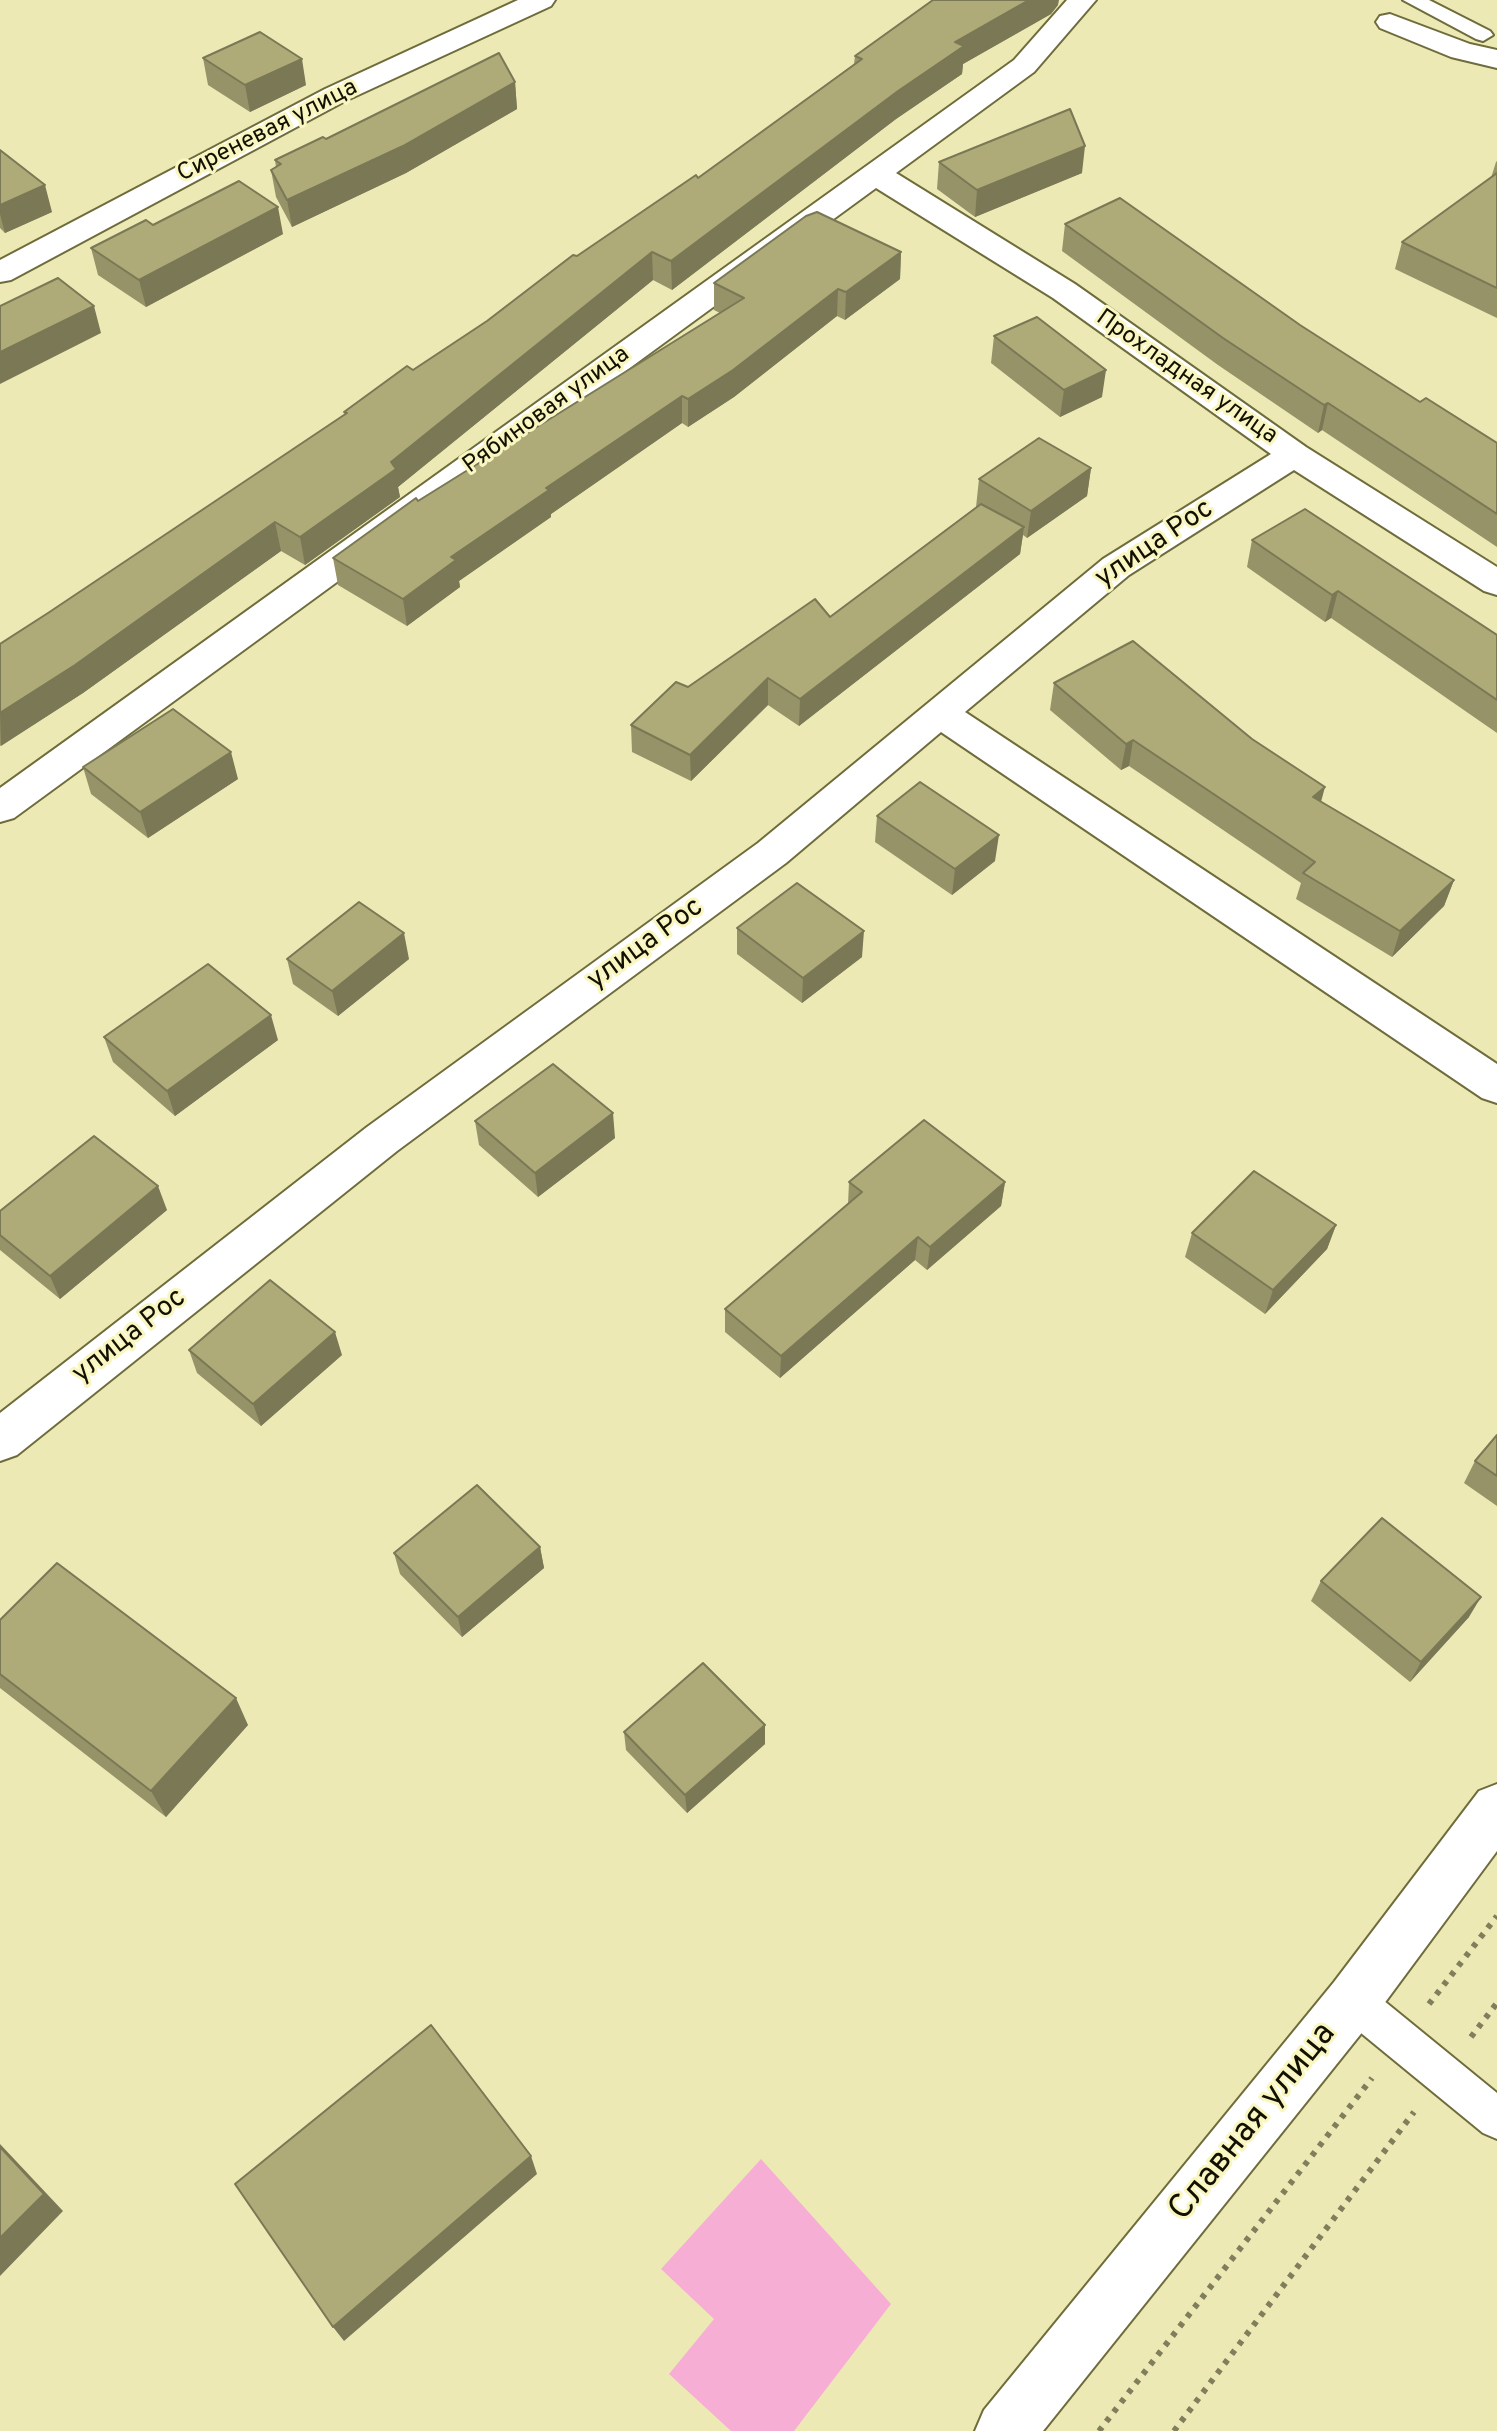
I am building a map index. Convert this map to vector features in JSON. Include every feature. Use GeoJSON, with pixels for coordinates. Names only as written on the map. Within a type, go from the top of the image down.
{"type":"FeatureCollection","features":[{"type":"Feature","properties":{"kind":"street","name":"Сиреневая улица"},"geometry":{"type":"LineString","coordinates":[[0,273],[335,95],[541,0]]}},
{"type":"Feature","properties":{"kind":"street","name":"Рябиновая улица"},"geometry":{"type":"LineString","coordinates":[[0,808],[1024,66],[1082,0]]}},
{"type":"Feature","properties":{"kind":"street"},"geometry":{"type":"LineString","coordinates":[[1390,22],[1484,43]]}},
{"type":"Feature","properties":{"kind":"street","name":"Прохладная улица"},"geometry":{"type":"LineString","coordinates":[[874,173],[1064,291],[1294,455],[1497,583]]}},
{"type":"Feature","properties":{"kind":"street","name":"улица Рос"},"geometry":{"type":"LineString","coordinates":[[0,1440],[382,1139],[772,853],[1116,567],[1294,455]]}},
{"type":"Feature","properties":{"kind":"street"},"geometry":{"type":"LineString","coordinates":[[941,714],[1497,1086]]}},
{"type":"Feature","properties":{"kind":"street","name":"Славная улица"},"geometry":{"type":"LineString","coordinates":[[1005,2431],[1353,2001],[1497,1809]]}},
{"type":"Feature","properties":{"kind":"lane"},"geometry":{"type":"LineString","coordinates":[[1413,0],[1484,43]]}},
{"type":"Feature","properties":{"kind":"lane"},"geometry":{"type":"LineString","coordinates":[[1353,2001],[1497,2119]]}},
{"type":"Feature","properties":{"kind":"path"},"geometry":{"type":"LineString","coordinates":[[1099,2431],[1497,1916]]}},
{"type":"Feature","properties":{"kind":"path"},"geometry":{"type":"LineString","coordinates":[[1174,2431],[1497,2003]]}},
{"type":"Feature","properties":{"kind":"shaded area"},"geometry":{"type":"Polygon","coordinates":[[[761,2159],[891,2304],[794,2431],[731,2431],[669,2374],[714,2319],[661,2269],[761,2159]]]}},
{"type":"Feature","properties":{"kind":"building"},"geometry":{"type":"Polygon","coordinates":[[[933,0],[1029,0],[955,42],[964,46],[898,91],[671,261],[652,252],[391,462],[396,469],[300,537],[275,522],[75,665],[0,713],[0,644],[347,413],[344,412],[407,366],[413,370],[487,321],[573,255],[577,256],[696,175],[698,178],[862,59],[855,56],[933,0]]]}},
{"type":"Feature","properties":{"kind":"building"},"geometry":{"type":"Polygon","coordinates":[[[260,32],[302,59],[245,85],[203,58],[260,32]]]}},
{"type":"Feature","properties":{"kind":"building"},"geometry":{"type":"Polygon","coordinates":[[[499,53],[515,82],[403,146],[287,200],[271,170],[281,164],[275,160],[323,137],[326,139],[499,53]]]}},
{"type":"Feature","properties":{"kind":"building"},"geometry":{"type":"Polygon","coordinates":[[[1070,109],[1085,146],[977,190],[939,162],[1070,109]]]}},
{"type":"Feature","properties":{"kind":"building"},"geometry":{"type":"Polygon","coordinates":[[[0,150],[45,185],[0,205],[0,150]]]}},
{"type":"Feature","properties":{"kind":"building"},"geometry":{"type":"Polygon","coordinates":[[[1497,173],[1497,288],[1402,242],[1497,173]]]}},
{"type":"Feature","properties":{"kind":"building"},"geometry":{"type":"Polygon","coordinates":[[[239,181],[278,207],[139,280],[91,248],[146,220],[153,225],[239,181]]]}},
{"type":"Feature","properties":{"kind":"building"},"geometry":{"type":"Polygon","coordinates":[[[1120,198],[1300,325],[1420,402],[1426,398],[1497,443],[1497,514],[1223,338],[1065,224],[1120,198]]]}},
{"type":"Feature","properties":{"kind":"building"},"geometry":{"type":"Polygon","coordinates":[[[817,212],[901,252],[846,292],[838,289],[733,370],[688,399],[682,396],[546,488],[549,490],[451,557],[456,560],[403,599],[333,558],[416,498],[418,501],[744,298],[714,283],[806,216],[817,212]]]}},
{"type":"Feature","properties":{"kind":"building"},"geometry":{"type":"Polygon","coordinates":[[[58,278],[94,306],[0,352],[0,306],[58,278]]]}},
{"type":"Feature","properties":{"kind":"building"},"geometry":{"type":"Polygon","coordinates":[[[1037,317],[1106,370],[1064,390],[994,336],[1037,317]]]}},
{"type":"Feature","properties":{"kind":"building"},"geometry":{"type":"Polygon","coordinates":[[[1039,438],[1091,468],[1031,511],[979,479],[1039,438]]]}},
{"type":"Feature","properties":{"kind":"building"},"geometry":{"type":"Polygon","coordinates":[[[981,504],[1024,527],[800,699],[768,678],[690,755],[631,725],[676,682],[688,687],[815,599],[830,617],[981,504]]]}},
{"type":"Feature","properties":{"kind":"building"},"geometry":{"type":"Polygon","coordinates":[[[1305,509],[1497,635],[1497,700],[1338,591],[1332,595],[1252,540],[1305,509]]]}},
{"type":"Feature","properties":{"kind":"building"},"geometry":{"type":"Polygon","coordinates":[[[1133,641],[1252,739],[1325,787],[1313,797],[1454,880],[1400,931],[1303,873],[1315,862],[1133,740],[1126,744],[1054,683],[1133,641]]]}},
{"type":"Feature","properties":{"kind":"building"},"geometry":{"type":"Polygon","coordinates":[[[173,709],[231,752],[140,812],[83,767],[173,709]]]}},
{"type":"Feature","properties":{"kind":"building"},"geometry":{"type":"Polygon","coordinates":[[[920,782],[999,835],[955,869],[877,816],[920,782]]]}},
{"type":"Feature","properties":{"kind":"building"},"geometry":{"type":"Polygon","coordinates":[[[797,883],[864,931],[803,978],[737,928],[797,883]]]}},
{"type":"Feature","properties":{"kind":"building"},"geometry":{"type":"Polygon","coordinates":[[[359,902],[404,933],[332,991],[287,959],[359,902]]]}},
{"type":"Feature","properties":{"kind":"building"},"geometry":{"type":"Polygon","coordinates":[[[208,964],[271,1015],[167,1091],[104,1037],[208,964]]]}},
{"type":"Feature","properties":{"kind":"building"},"geometry":{"type":"Polygon","coordinates":[[[553,1064],[613,1113],[535,1173],[475,1121],[553,1064]]]}},
{"type":"Feature","properties":{"kind":"building"},"geometry":{"type":"Polygon","coordinates":[[[924,1120],[1005,1182],[930,1247],[918,1237],[781,1356],[725,1309],[862,1192],[849,1182],[924,1120]]]}},
{"type":"Feature","properties":{"kind":"building"},"geometry":{"type":"Polygon","coordinates":[[[94,1136],[158,1186],[50,1276],[0,1235],[0,1211],[94,1136]]]}},
{"type":"Feature","properties":{"kind":"building"},"geometry":{"type":"Polygon","coordinates":[[[1254,1171],[1336,1225],[1273,1290],[1192,1233],[1254,1171]]]}},
{"type":"Feature","properties":{"kind":"building"},"geometry":{"type":"Polygon","coordinates":[[[270,1280],[335,1332],[253,1404],[189,1350],[270,1280]]]}},
{"type":"Feature","properties":{"kind":"building"},"geometry":{"type":"Polygon","coordinates":[[[1497,1435],[1497,1476],[1475,1461],[1497,1435]]]}},
{"type":"Feature","properties":{"kind":"building"},"geometry":{"type":"Polygon","coordinates":[[[477,1485],[540,1547],[458,1617],[394,1553],[477,1485]]]}},
{"type":"Feature","properties":{"kind":"building"},"geometry":{"type":"Polygon","coordinates":[[[1382,1518],[1481,1597],[1421,1662],[1321,1581],[1382,1518]]]}},
{"type":"Feature","properties":{"kind":"building"},"geometry":{"type":"Polygon","coordinates":[[[57,1563],[236,1698],[151,1791],[0,1674],[0,1620],[57,1563]]]}},
{"type":"Feature","properties":{"kind":"building"},"geometry":{"type":"Polygon","coordinates":[[[703,1663],[765,1725],[685,1795],[624,1732],[703,1663]]]}},
{"type":"Feature","properties":{"kind":"building"},"geometry":{"type":"Polygon","coordinates":[[[431,2025],[531,2156],[333,2327],[235,2184],[431,2025]]]}},
{"type":"Feature","properties":{"kind":"building"},"geometry":{"type":"Polygon","coordinates":[[[0,2147],[44,2194],[0,2238],[0,2147]]]}}]}
